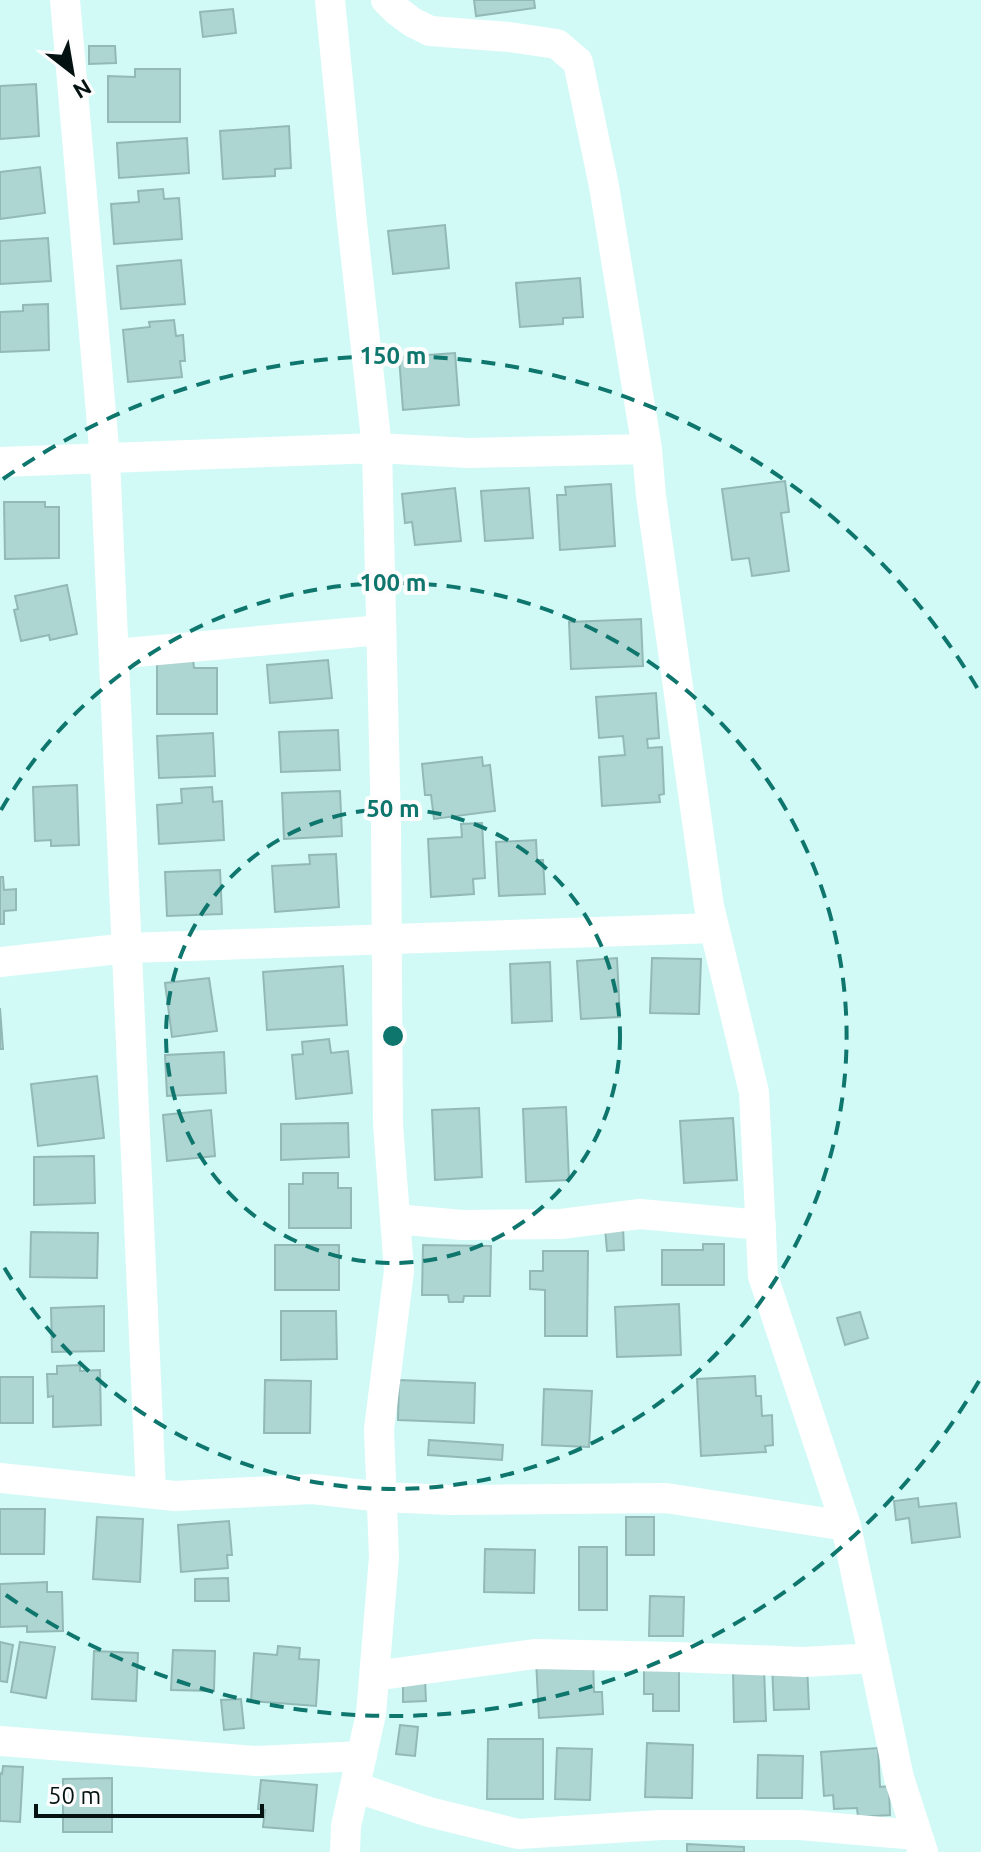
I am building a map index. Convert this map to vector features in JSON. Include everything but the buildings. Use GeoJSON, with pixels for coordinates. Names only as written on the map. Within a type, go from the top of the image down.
{"type":"FeatureCollection","features":[{"type":"Feature","properties":{"kind":"street"},"geometry":{"type":"LineString","coordinates":[[65,0],[105,459],[151,1493]]}},
{"type":"Feature","properties":{"kind":"street"},"geometry":{"type":"LineString","coordinates":[[330,0],[377,448],[388,1124],[399,1271],[379,1429],[384,1557],[371,1714],[346,1826],[345,1852]]}},
{"type":"Feature","properties":{"kind":"street"},"geometry":{"type":"LineString","coordinates":[[355,1787],[429,1812],[518,1834],[661,1825],[800,1825],[920,1844],[899,1778],[846,1526],[763,1276],[754,1092],[709,906],[647,449],[604,186],[578,62],[557,44],[430,31],[412,22],[386,0]]}},
{"type":"Feature","properties":{"kind":"street"},"geometry":{"type":"LineString","coordinates":[[0,462],[377,448],[469,453],[647,449]]}},
{"type":"Feature","properties":{"kind":"street"},"geometry":{"type":"LineString","coordinates":[[114,654],[381,630]]}},
{"type":"Feature","properties":{"kind":"street"},"geometry":{"type":"LineString","coordinates":[[0,962],[128,948],[714,928]]}},
{"type":"Feature","properties":{"kind":"street"},"geometry":{"type":"LineString","coordinates":[[395,1219],[462,1225],[561,1224],[640,1214],[761,1225]]}},
{"type":"Feature","properties":{"kind":"street"},"geometry":{"type":"LineString","coordinates":[[0,1478],[175,1496],[313,1489],[382,1497],[451,1500],[666,1498],[846,1526]]}},
{"type":"Feature","properties":{"kind":"street"},"geometry":{"type":"LineString","coordinates":[[374,1676],[535,1654],[804,1662],[874,1658]]}},
{"type":"Feature","properties":{"kind":"street"},"geometry":{"type":"LineString","coordinates":[[0,1741],[257,1761],[362,1756]]}}]}
